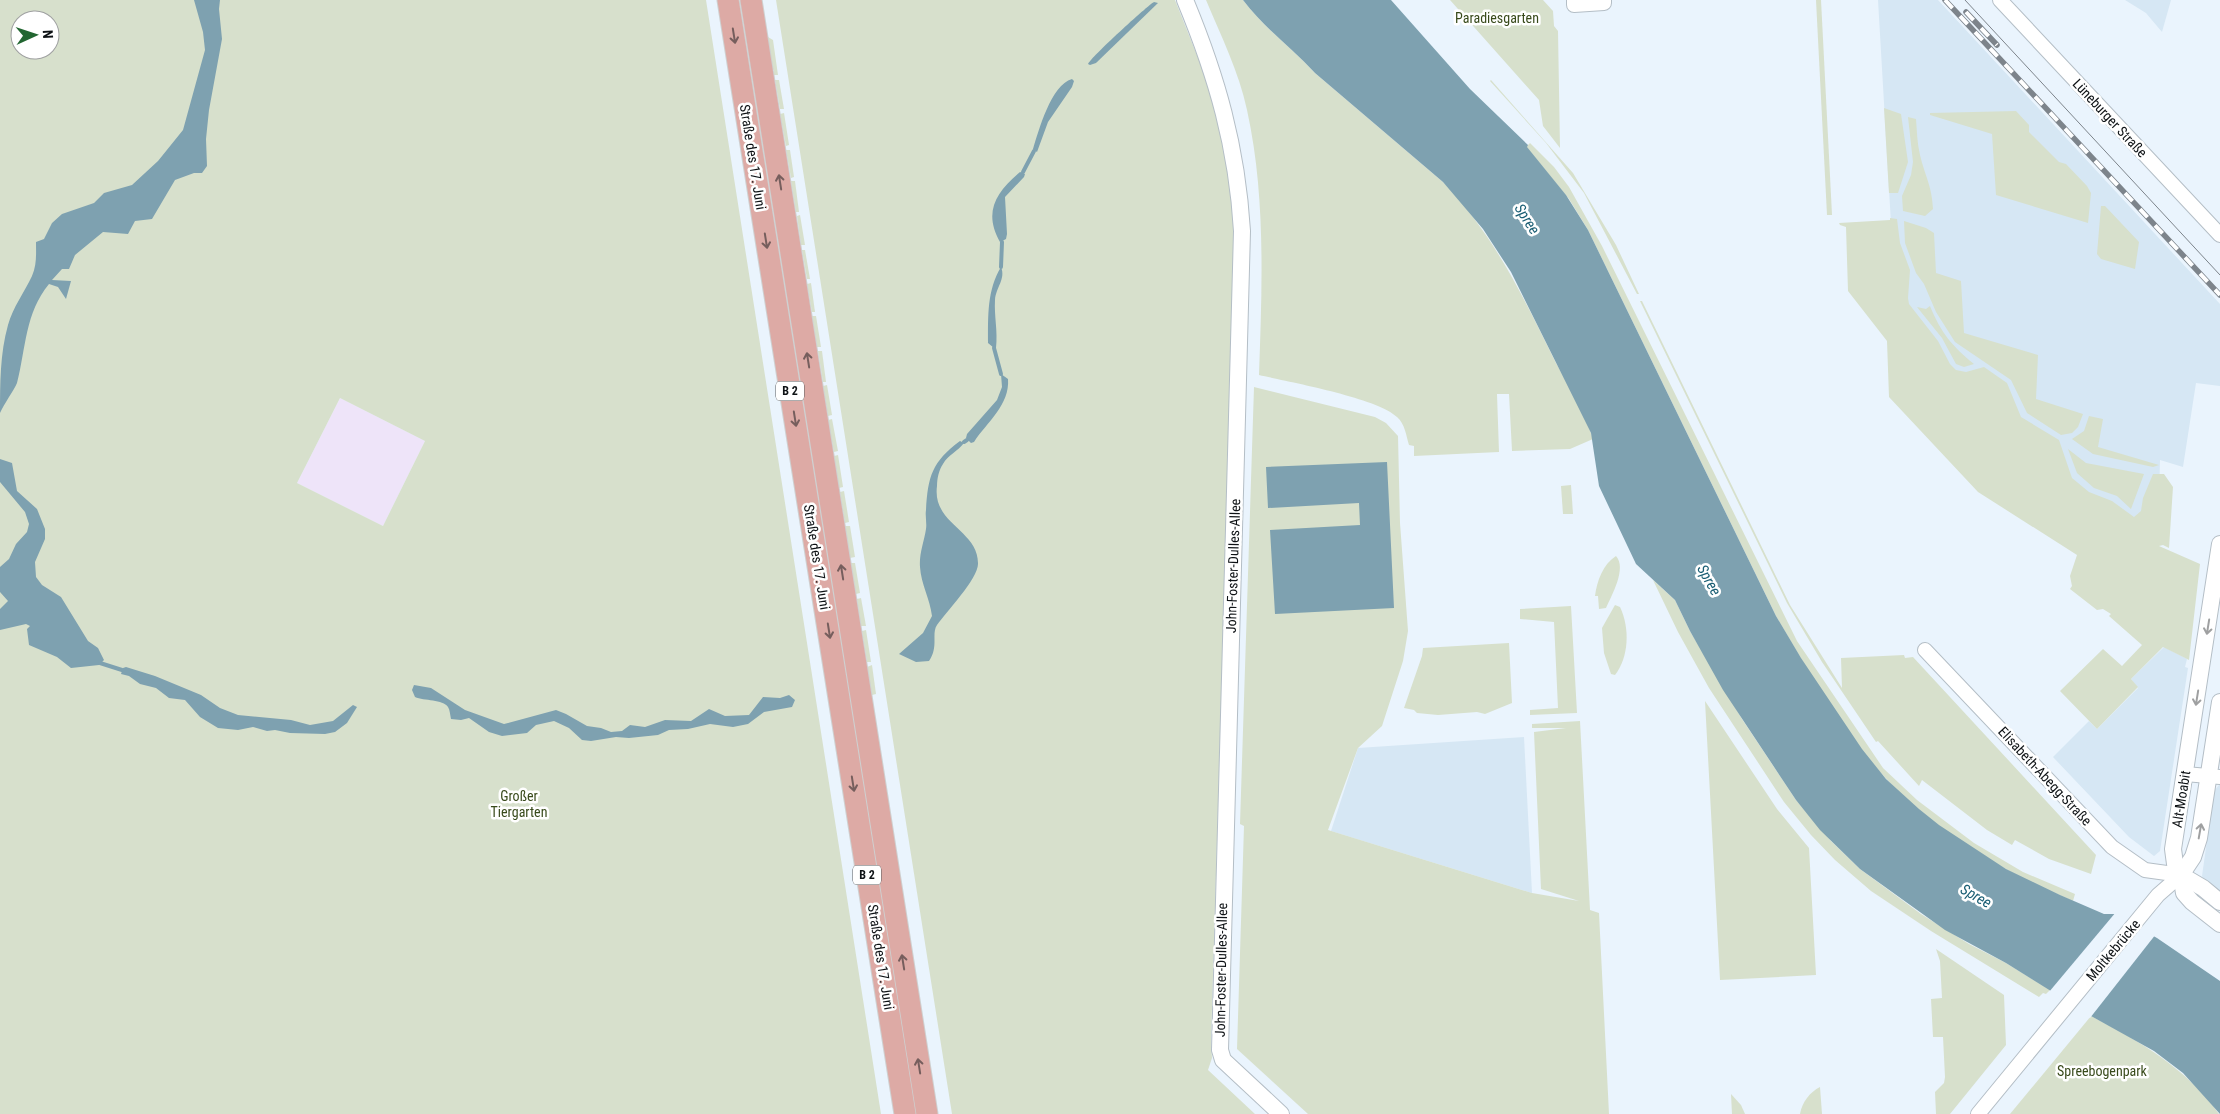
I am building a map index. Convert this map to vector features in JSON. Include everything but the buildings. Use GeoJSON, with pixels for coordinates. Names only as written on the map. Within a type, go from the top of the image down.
{"type":"FeatureCollection","features":[{"type":"Feature","properties":{"kind":"main road","name":"Straße des 17. Juni"},"geometry":{"type":"LineString","coordinates":[[728,0],[905,1114]]}},
{"type":"Feature","properties":{"kind":"main road","name":"Straße des 17. Juni"},"geometry":{"type":"LineString","coordinates":[[751,0],[927,1114]]}},
{"type":"Feature","properties":{"kind":"street","name":"John-Foster-Dulles-Allee"},"geometry":{"type":"LineString","coordinates":[[1185,0],[1207,52],[1222,105],[1238,174],[1242,231],[1220,1050],[1223,1060],[1281,1114]]}},
{"type":"Feature","properties":{"kind":"street"},"geometry":{"type":"LineString","coordinates":[[1574,0],[1574,5],[1604,3],[1604,0]]}},
{"type":"Feature","properties":{"kind":"street","name":"Lüneburger Straße"},"geometry":{"type":"LineString","coordinates":[[2000,0],[2220,235]]}},
{"type":"Feature","properties":{"kind":"street","name":"Alt-Moabit"},"geometry":{"type":"LineString","coordinates":[[2220,544],[2173,849],[2175,864],[2181,875],[2193,857],[2214,777],[2220,702]]}},
{"type":"Feature","properties":{"kind":"street","name":"Elisabeth-Abegg-Straße"},"geometry":{"type":"LineString","coordinates":[[1925,650],[2112,847],[2145,870],[2181,875]]}},
{"type":"Feature","properties":{"kind":"street"},"geometry":{"type":"LineString","coordinates":[[2185,774],[2214,777]]}},
{"type":"Feature","properties":{"kind":"street"},"geometry":{"type":"LineString","coordinates":[[2181,875],[2203,888],[2220,902]]}},
{"type":"Feature","properties":{"kind":"street"},"geometry":{"type":"LineString","coordinates":[[2181,875],[2184,893],[2192,902],[2220,924]]}},
{"type":"Feature","properties":{"kind":"street","name":"Moltkebrücke"},"geometry":{"type":"LineString","coordinates":[[1978,1114],[2151,904],[2181,875]]}},
{"type":"Feature","properties":{"kind":"shaded area"},"geometry":{"type":"Polygon","coordinates":[[[1878,0],[1938,0],[2220,304],[2220,386],[2196,383],[2183,467],[2160,460],[2158,546],[2116,520],[1968,395],[1895,292],[1878,0]]]}},
{"type":"Feature","properties":{"kind":"shaded area"},"geometry":{"type":"Polygon","coordinates":[[[2125,0],[2171,0],[2162,32],[2146,13],[2125,0]]]}},
{"type":"Feature","properties":{"kind":"shaded area"},"geometry":{"type":"Polygon","coordinates":[[[340,398],[425,441],[383,526],[297,483],[340,398]]]}},
{"type":"Feature","properties":{"kind":"shaded area"},"geometry":{"type":"Polygon","coordinates":[[[2164,647],[2187,659],[2185,667],[2188,668],[2160,851],[2154,856],[2129,837],[2053,757],[2089,721],[2097,729],[2138,688],[2131,679],[2164,647]]]}},
{"type":"Feature","properties":{"kind":"shaded area"},"geometry":{"type":"Polygon","coordinates":[[[1524,737],[1532,893],[1331,831],[1358,748],[1524,737]]]}},
{"type":"Feature","properties":{"kind":"shaded area"},"geometry":{"type":"Polygon","coordinates":[[[2220,784],[2220,890],[2217,890],[2204,880],[2202,876],[2214,791],[2220,784]]]}},
{"type":"Feature","properties":{"kind":"green space","name":"Großer Tiergarten"},"geometry":{"type":"Polygon","coordinates":[[[0,0],[706,0],[881,1114],[0,1114],[0,0]],[[340,398],[297,483],[383,526],[425,441],[340,398]]]}},
{"type":"Feature","properties":{"kind":"green space"},"geometry":{"type":"Polygon","coordinates":[[[776,0],[1175,0],[1214,98],[1227,159],[1235,232],[1212,1058],[1208,1070],[1255,1114],[952,1114],[776,0]]]}},
{"type":"Feature","properties":{"kind":"green space"},"geometry":{"type":"Polygon","coordinates":[[[1206,0],[1243,0],[1260,20],[1315,73],[1443,182],[1478,224],[1507,268],[1581,410],[1593,439],[1570,449],[1512,451],[1509,394],[1497,394],[1499,452],[1414,456],[1414,446],[1409,445],[1402,423],[1387,410],[1353,397],[1259,375],[1262,276],[1260,209],[1253,143],[1244,96],[1229,54],[1206,0]]]}},
{"type":"Feature","properties":{"kind":"green space","name":"Paradiesgarten"},"geometry":{"type":"Polygon","coordinates":[[[1450,0],[1543,0],[1553,11],[1554,26],[1558,31],[1560,148],[1543,126],[1539,100],[1450,0]]]}},
{"type":"Feature","properties":{"kind":"green space"},"geometry":{"type":"Polygon","coordinates":[[[1816,0],[1821,0],[1832,215],[1827,215],[1816,0]]]}},
{"type":"Feature","properties":{"kind":"green space"},"geometry":{"type":"Polygon","coordinates":[[[763,34],[773,40],[778,75],[774,75],[774,70],[768,68],[763,34]]]}},
{"type":"Feature","properties":{"kind":"green space"},"geometry":{"type":"Polygon","coordinates":[[[775,80],[779,80],[784,109],[780,109],[775,80]]]}},
{"type":"Feature","properties":{"kind":"green space"},"geometry":{"type":"Polygon","coordinates":[[[1491,80],[1573,173],[1616,245],[1639,294],[1637,294],[1584,193],[1546,143],[1491,80]]]}},
{"type":"Feature","properties":{"kind":"green space"},"geometry":{"type":"Polygon","coordinates":[[[1884,108],[1901,114],[1908,162],[1898,193],[1889,193],[1884,108]]]}},
{"type":"Feature","properties":{"kind":"green space"},"geometry":{"type":"Polygon","coordinates":[[[2016,111],[2029,125],[2029,132],[2059,162],[2066,164],[2087,186],[2091,193],[2088,223],[1996,195],[1992,134],[1930,115],[1930,113],[2016,111]]]}},
{"type":"Feature","properties":{"kind":"green space"},"geometry":{"type":"Polygon","coordinates":[[[784,113],[789,145],[786,146],[780,114],[784,113]]]}},
{"type":"Feature","properties":{"kind":"green space"},"geometry":{"type":"Polygon","coordinates":[[[1908,117],[1916,119],[1919,150],[1931,194],[1933,209],[1925,216],[1903,211],[1902,196],[1911,175],[1913,162],[1908,117]]]}},
{"type":"Feature","properties":{"kind":"green space"},"geometry":{"type":"Polygon","coordinates":[[[1530,143],[1554,167],[1569,187],[1602,246],[1797,641],[1883,768],[1917,800],[1974,843],[2023,872],[2075,894],[2073,901],[2018,876],[1991,861],[1940,827],[1894,787],[1847,730],[1822,693],[1776,616],[1588,230],[1569,199],[1526,147],[1530,143]]]}},
{"type":"Feature","properties":{"kind":"green space"},"geometry":{"type":"Polygon","coordinates":[[[786,150],[790,150],[794,177],[791,178],[786,150]]]}},
{"type":"Feature","properties":{"kind":"green space"},"geometry":{"type":"Polygon","coordinates":[[[791,181],[795,181],[799,212],[796,212],[791,181]]]}},
{"type":"Feature","properties":{"kind":"green space"},"geometry":{"type":"Polygon","coordinates":[[[2101,206],[2105,206],[2139,242],[2135,269],[2101,259],[2097,254],[2101,206]]]}},
{"type":"Feature","properties":{"kind":"green space"},"geometry":{"type":"Polygon","coordinates":[[[800,215],[805,245],[801,245],[797,216],[800,215]]]}},
{"type":"Feature","properties":{"kind":"green space"},"geometry":{"type":"Polygon","coordinates":[[[1890,218],[1897,219],[1900,243],[1910,270],[1909,304],[1938,341],[1950,364],[1956,370],[1966,372],[1984,367],[2007,383],[2021,417],[2059,440],[2072,478],[2089,492],[2112,501],[2134,517],[2141,511],[2143,498],[2153,474],[2164,474],[2173,487],[2169,548],[2163,545],[2159,546],[2200,564],[2189,660],[2163,647],[2131,679],[2138,687],[2097,729],[2060,691],[2103,649],[2122,666],[2142,645],[2109,616],[2111,614],[2103,609],[2097,610],[2070,589],[2072,586],[2070,576],[2077,555],[1978,492],[1889,397],[1887,341],[1848,291],[1846,227],[1839,223],[1890,220],[1890,218]]]}},
{"type":"Feature","properties":{"kind":"green space"},"geometry":{"type":"Polygon","coordinates":[[[1904,221],[1926,228],[1934,233],[1936,273],[1961,281],[1964,333],[2038,355],[2036,399],[2083,414],[2078,427],[2072,433],[2061,435],[2027,413],[2011,380],[1955,342],[1936,312],[1924,284],[1916,273],[1905,243],[1904,221]]]}},
{"type":"Feature","properties":{"kind":"green space"},"geometry":{"type":"Polygon","coordinates":[[[802,250],[805,250],[810,279],[807,279],[802,250]]]}},
{"type":"Feature","properties":{"kind":"green space"},"geometry":{"type":"Polygon","coordinates":[[[811,283],[815,312],[812,312],[807,284],[811,283]]]}},
{"type":"Feature","properties":{"kind":"green space"},"geometry":{"type":"Polygon","coordinates":[[[1640,301],[1642,301],[1790,605],[1842,688],[1841,658],[1904,655],[1905,658],[1913,657],[2096,855],[2091,874],[2049,859],[2015,840],[2012,845],[1987,830],[1922,780],[1919,786],[1878,741],[1876,742],[1822,662],[1787,603],[1640,301]]]}},
{"type":"Feature","properties":{"kind":"green space"},"geometry":{"type":"Polygon","coordinates":[[[1930,306],[1938,324],[1948,338],[1974,364],[1964,367],[1956,364],[1942,338],[1917,307],[1926,309],[1930,306]]]}},
{"type":"Feature","properties":{"kind":"green space"},"geometry":{"type":"Polygon","coordinates":[[[812,316],[816,316],[821,347],[817,347],[812,316]]]}},
{"type":"Feature","properties":{"kind":"green space"},"geometry":{"type":"Polygon","coordinates":[[[818,351],[822,351],[826,382],[823,382],[818,351]]]}},
{"type":"Feature","properties":{"kind":"green space"},"geometry":{"type":"Polygon","coordinates":[[[827,385],[832,415],[828,416],[823,386],[827,385]]]}},
{"type":"Feature","properties":{"kind":"green space"},"geometry":{"type":"Polygon","coordinates":[[[1254,387],[1375,417],[1386,423],[1398,436],[1400,523],[1408,631],[1403,661],[1382,726],[1358,748],[1328,830],[1532,893],[1579,901],[1541,889],[1534,732],[1566,728],[1532,728],[1532,724],[1580,721],[1590,910],[1599,913],[1609,1114],[1308,1114],[1237,1049],[1244,826],[1240,824],[1254,387]]]}},
{"type":"Feature","properties":{"kind":"green space"},"geometry":{"type":"Polygon","coordinates":[[[2089,416],[2103,419],[2098,447],[2159,465],[2153,467],[2093,454],[2072,439],[2084,431],[2089,416]]]}},
{"type":"Feature","properties":{"kind":"green space"},"geometry":{"type":"Polygon","coordinates":[[[832,419],[838,451],[834,452],[828,420],[832,419]]]}},
{"type":"Feature","properties":{"kind":"green space"},"geometry":{"type":"Polygon","coordinates":[[[2068,449],[2086,463],[2144,474],[2131,509],[2117,496],[2094,488],[2077,473],[2068,449]]]}},
{"type":"Feature","properties":{"kind":"green space"},"geometry":{"type":"Polygon","coordinates":[[[838,455],[843,487],[839,488],[834,456],[838,455]]]}},
{"type":"Feature","properties":{"kind":"green space"},"geometry":{"type":"Polygon","coordinates":[[[1571,485],[1573,514],[1563,514],[1561,486],[1571,485]]]}},
{"type":"Feature","properties":{"kind":"green space"},"geometry":{"type":"Polygon","coordinates":[[[844,491],[849,522],[845,523],[840,492],[844,491]]]}},
{"type":"Feature","properties":{"kind":"green space"},"geometry":{"type":"Polygon","coordinates":[[[845,526],[850,526],[855,557],[850,558],[845,526]]]}},
{"type":"Feature","properties":{"kind":"green space"},"geometry":{"type":"Polygon","coordinates":[[[1616,556],[1620,567],[1615,589],[1606,608],[1599,609],[1598,596],[1595,596],[1597,585],[1604,568],[1616,556]]]}},
{"type":"Feature","properties":{"kind":"green space"},"geometry":{"type":"Polygon","coordinates":[[[851,563],[855,563],[860,593],[856,594],[851,563]]]}},
{"type":"Feature","properties":{"kind":"green space"},"geometry":{"type":"Polygon","coordinates":[[[1653,580],[1675,600],[1690,631],[1742,719],[1796,800],[1831,841],[1860,869],[1921,914],[2050,990],[2046,994],[2043,993],[2039,997],[1931,931],[1871,891],[1835,860],[1811,835],[1784,802],[1709,688],[1678,632],[1653,580]]]}},
{"type":"Feature","properties":{"kind":"green space"},"geometry":{"type":"Polygon","coordinates":[[[861,598],[866,626],[861,626],[857,599],[861,598]]]}},
{"type":"Feature","properties":{"kind":"green space"},"geometry":{"type":"Polygon","coordinates":[[[1615,605],[1620,607],[1627,633],[1623,660],[1615,675],[1611,674],[1604,653],[1602,628],[1615,605]]]}},
{"type":"Feature","properties":{"kind":"green space"},"geometry":{"type":"Polygon","coordinates":[[[1571,606],[1577,713],[1530,715],[1530,710],[1558,708],[1554,622],[1520,619],[1520,609],[1571,606]]]}},
{"type":"Feature","properties":{"kind":"green space"},"geometry":{"type":"Polygon","coordinates":[[[866,630],[871,662],[867,662],[862,631],[866,630]]]}},
{"type":"Feature","properties":{"kind":"green space"},"geometry":{"type":"Polygon","coordinates":[[[1509,643],[1512,703],[1485,714],[1477,712],[1438,715],[1417,713],[1414,710],[1404,708],[1423,648],[1509,643]]]}},
{"type":"Feature","properties":{"kind":"green space"},"geometry":{"type":"Polygon","coordinates":[[[872,665],[876,694],[872,695],[867,667],[872,665]]]}},
{"type":"Feature","properties":{"kind":"green space"},"geometry":{"type":"Polygon","coordinates":[[[1705,701],[1777,809],[1809,848],[1816,975],[1720,980],[1705,701]]]}},
{"type":"Feature","properties":{"kind":"green space"},"geometry":{"type":"Polygon","coordinates":[[[1936,949],[2004,995],[2006,1045],[1950,1114],[1936,1114],[1935,1092],[1944,1083],[1945,1077],[1943,1037],[1933,1037],[1931,999],[1942,998],[1940,961],[1936,949]]]}},
{"type":"Feature","properties":{"kind":"green space","name":"Spreebogenpark"},"geometry":{"type":"Polygon","coordinates":[[[2091,1016],[2145,1046],[2177,1070],[2192,1083],[2219,1114],[2010,1114],[2091,1016]]]}},
{"type":"Feature","properties":{"kind":"green space"},"geometry":{"type":"Polygon","coordinates":[[[1820,1087],[1822,1114],[1800,1114],[1807,1098],[1820,1087]]]}},
{"type":"Feature","properties":{"kind":"green space"},"geometry":{"type":"Polygon","coordinates":[[[1731,1094],[1741,1105],[1745,1114],[1732,1114],[1731,1094]]]}},
{"type":"Feature","properties":{"kind":"water"},"geometry":{"type":"Polygon","coordinates":[[[194,0],[220,0],[222,39],[209,110],[206,139],[207,166],[202,173],[194,173],[175,180],[152,219],[135,221],[128,234],[103,232],[75,255],[69,269],[62,269],[52,280],[71,281],[66,299],[58,287],[49,284],[41,295],[27,331],[17,383],[0,413],[1,369],[5,336],[13,312],[34,272],[36,242],[44,239],[52,223],[62,214],[94,203],[104,193],[132,185],[158,161],[183,130],[205,50],[203,32],[194,0]]]}},
{"type":"Feature","properties":{"kind":"water","name":"Spree"},"geometry":{"type":"Polygon","coordinates":[[[1243,0],[1391,0],[1470,89],[1528,145],[1527,147],[1566,195],[1588,230],[1776,616],[1801,658],[1862,749],[1886,779],[1919,809],[1939,825],[2006,869],[2104,914],[2114,914],[2157,938],[2220,981],[2220,1114],[2183,1073],[2154,1051],[2091,1016],[2006,963],[1945,930],[1860,869],[1820,830],[1796,800],[1723,690],[1675,600],[1636,564],[1599,486],[1591,433],[1511,272],[1483,229],[1443,182],[1315,73],[1260,20],[1243,0]]]}},
{"type":"Feature","properties":{"kind":"water"},"geometry":{"type":"Polygon","coordinates":[[[1154,2],[1158,3],[1096,63],[1088,64],[1098,52],[1154,2]]]}},
{"type":"Feature","properties":{"kind":"water"},"geometry":{"type":"Polygon","coordinates":[[[1072,79],[1074,81],[1072,87],[1048,122],[1037,152],[1033,149],[1047,109],[1058,90],[1072,79]]]}},
{"type":"Feature","properties":{"kind":"water"},"geometry":{"type":"Polygon","coordinates":[[[1020,172],[1025,174],[1024,177],[1005,197],[1007,234],[1006,239],[1000,242],[993,221],[995,203],[1004,187],[1020,172]]]}},
{"type":"Feature","properties":{"kind":"water"},"geometry":{"type":"Polygon","coordinates":[[[1001,267],[1002,279],[995,300],[996,348],[994,348],[988,343],[989,304],[993,285],[1001,267]]]}},
{"type":"Feature","properties":{"kind":"water"},"geometry":{"type":"Polygon","coordinates":[[[1001,374],[1008,379],[1008,388],[1002,405],[974,442],[971,443],[966,438],[967,434],[997,400],[1002,387],[1001,374]]]}},
{"type":"Feature","properties":{"kind":"water"},"geometry":{"type":"Polygon","coordinates":[[[960,441],[964,443],[945,461],[940,469],[937,480],[937,499],[941,509],[948,518],[971,542],[976,552],[977,569],[968,586],[937,625],[935,629],[934,650],[929,661],[916,662],[899,654],[923,633],[932,616],[920,567],[926,527],[928,488],[937,463],[960,441]]]}},
{"type":"Feature","properties":{"kind":"water"},"geometry":{"type":"Polygon","coordinates":[[[0,459],[12,463],[17,491],[37,509],[45,529],[45,539],[35,562],[36,577],[42,585],[61,597],[88,641],[98,648],[104,660],[99,665],[71,668],[57,657],[29,645],[27,629],[30,626],[26,624],[0,630],[0,609],[8,601],[0,592],[0,567],[9,559],[16,544],[27,532],[29,524],[25,512],[0,482],[0,459]]]}},
{"type":"Feature","properties":{"kind":"water"},"geometry":{"type":"Polygon","coordinates":[[[1387,462],[1394,608],[1275,614],[1270,530],[1360,525],[1359,503],[1268,508],[1266,467],[1387,462]]]}},
{"type":"Feature","properties":{"kind":"water"},"geometry":{"type":"Polygon","coordinates":[[[126,667],[155,676],[201,695],[220,708],[238,715],[291,720],[310,725],[333,721],[353,705],[357,707],[347,723],[335,732],[325,734],[267,731],[253,727],[238,730],[218,728],[200,717],[185,700],[169,698],[156,688],[140,684],[129,676],[121,674],[123,668],[126,667]]]}},
{"type":"Feature","properties":{"kind":"water"},"geometry":{"type":"Polygon","coordinates":[[[414,685],[431,688],[465,710],[504,724],[556,710],[587,726],[611,732],[622,731],[630,725],[645,727],[665,720],[691,721],[709,709],[725,716],[749,715],[763,697],[780,698],[789,695],[795,700],[792,707],[764,712],[748,724],[733,727],[710,724],[688,729],[669,730],[658,735],[629,738],[616,737],[591,741],[582,740],[569,728],[554,721],[536,725],[527,733],[502,736],[489,732],[469,718],[461,720],[451,719],[450,711],[446,704],[415,697],[412,690],[414,685]]]}},
{"type":"Feature","properties":{"kind":"pier"},"geometry":{"type":"Polygon","coordinates":[[[2116,912],[2156,934],[2090,1018],[2049,992],[2116,912]]]}},
{"type":"Feature","properties":{"kind":"waterway"},"geometry":{"type":"LineString","coordinates":[[1023,172],[1034,151]]}},
{"type":"Feature","properties":{"kind":"waterway"},"geometry":{"type":"LineString","coordinates":[[1001,267],[1002,242]]}},
{"type":"Feature","properties":{"kind":"waterway"},"geometry":{"type":"LineString","coordinates":[[994,348],[1001,374]]}},
{"type":"Feature","properties":{"kind":"waterway"},"geometry":{"type":"LineString","coordinates":[[100,663],[122,670]]}},
{"type":"Feature","properties":{"kind":"tram line"},"geometry":{"type":"LineString","coordinates":[[1965,0],[2220,275]]}},
{"type":"Feature","properties":{"kind":"railway"},"geometry":{"type":"LineString","coordinates":[[1945,0],[2220,295]]}},
{"type":"Feature","properties":{"kind":"railway"},"geometry":{"type":"LineString","coordinates":[[1966,12],[1997,45]]}}]}
